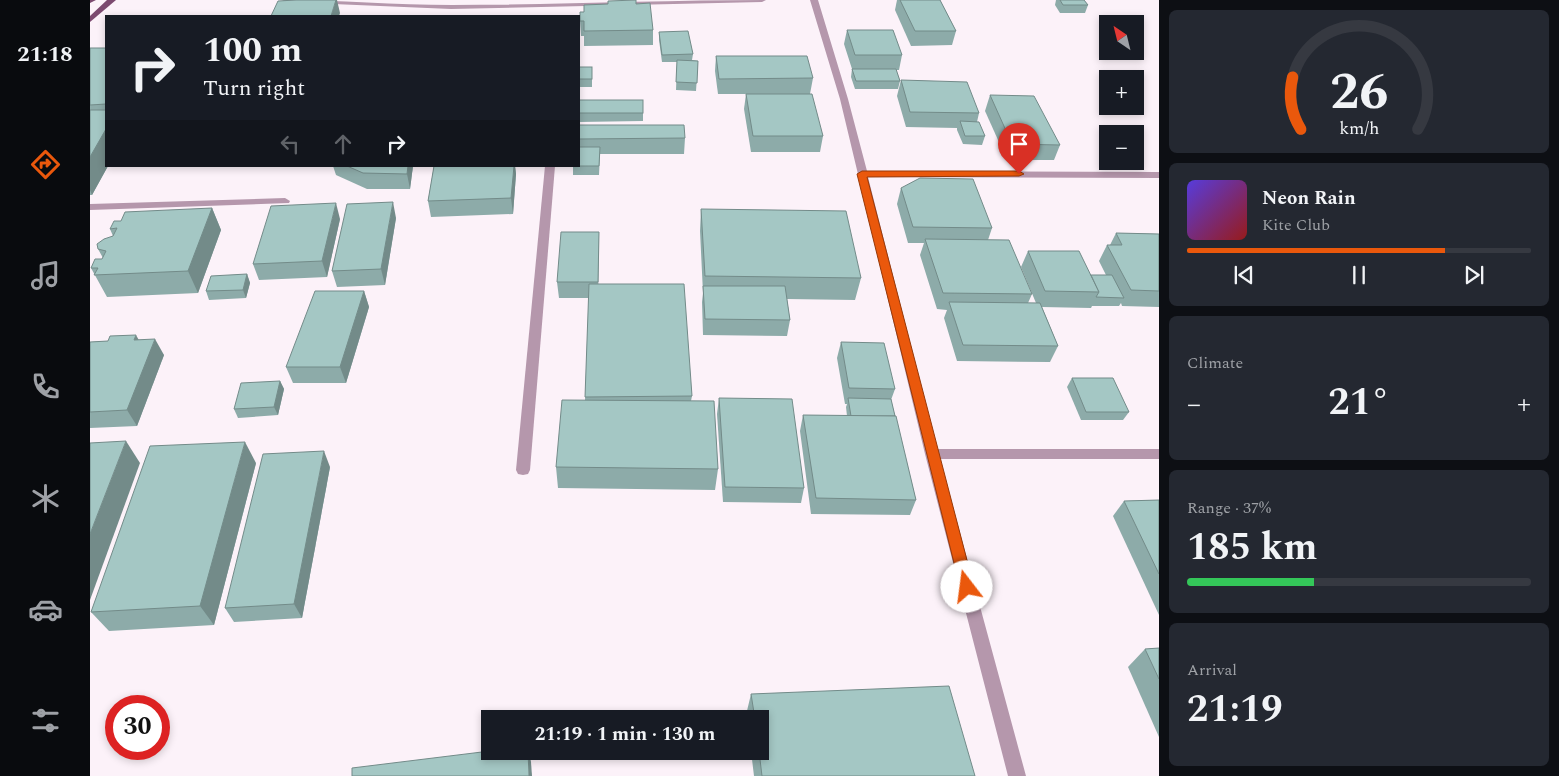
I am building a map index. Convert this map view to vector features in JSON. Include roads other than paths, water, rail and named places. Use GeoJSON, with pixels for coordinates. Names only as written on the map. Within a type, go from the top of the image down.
{"type":"FeatureCollection","features":[{"type":"Feature","properties":{"kind":"main road"},"geometry":{"type":"LineString","coordinates":[[90,20],[112,0]]}},
{"type":"Feature","properties":{"kind":"street"},"geometry":{"type":"LineString","coordinates":[[286,0],[451,7],[564,2],[762,0]]}},
{"type":"Feature","properties":{"kind":"street"},"geometry":{"type":"LineString","coordinates":[[814,0],[844,99],[932,454],[1017,776]]}},
{"type":"Feature","properties":{"kind":"street"},"geometry":{"type":"LineString","coordinates":[[563,15],[564,2]]}},
{"type":"Feature","properties":{"kind":"street"},"geometry":{"type":"LineString","coordinates":[[522,470],[550,167]]}},
{"type":"Feature","properties":{"kind":"street"},"geometry":{"type":"LineString","coordinates":[[862,174],[1159,175]]}},
{"type":"Feature","properties":{"kind":"street"},"geometry":{"type":"LineString","coordinates":[[90,207],[285,201]]}},
{"type":"Feature","properties":{"kind":"street"},"geometry":{"type":"LineString","coordinates":[[932,454],[1159,454]]}}]}
